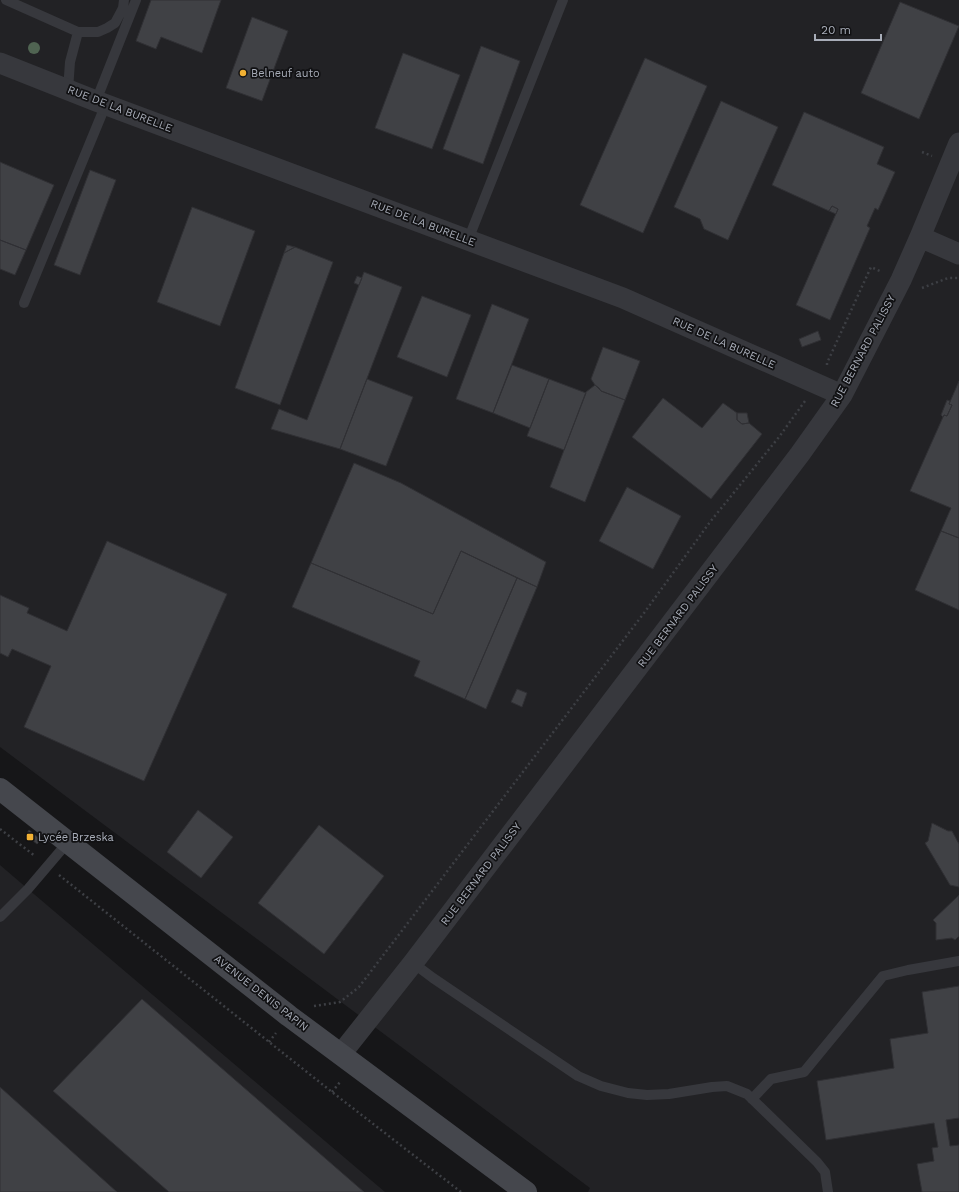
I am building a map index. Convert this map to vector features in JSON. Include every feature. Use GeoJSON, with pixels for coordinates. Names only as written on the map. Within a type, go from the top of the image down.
{"type":"FeatureCollection","features":[{"type":"Feature","properties":{"kind":"main road","name":"AVENUE DENIS PAPIN"},"geometry":{"type":"LineString","coordinates":[[0,788],[289,1016],[526,1192]]}},
{"type":"Feature","properties":{"kind":"street","name":"RUE DE LA BURELLE"},"geometry":{"type":"LineString","coordinates":[[0,63],[68,90],[623,298],[842,395]]}},
{"type":"Feature","properties":{"kind":"street","name":"RUE BERNARD PALISSY"},"geometry":{"type":"LineString","coordinates":[[341,1054],[413,963],[796,460],[842,395],[901,280],[959,143]]}},
{"type":"Feature","properties":{"kind":"street"},"geometry":{"type":"LineString","coordinates":[[920,237],[959,254]]}},
{"type":"Feature","properties":{"kind":"lane"},"geometry":{"type":"LineString","coordinates":[[6,0],[78,32],[98,32],[115,23],[123,8],[124,0]]}},
{"type":"Feature","properties":{"kind":"lane"},"geometry":{"type":"LineString","coordinates":[[24,304],[101,102],[136,0]]}},
{"type":"Feature","properties":{"kind":"lane"},"geometry":{"type":"LineString","coordinates":[[468,240],[563,0]]}},
{"type":"Feature","properties":{"kind":"lane"},"geometry":{"type":"LineString","coordinates":[[68,90],[70,62],[78,32]]}},
{"type":"Feature","properties":{"kind":"lane"},"geometry":{"type":"LineString","coordinates":[[0,917],[28,889],[68,842]]}},
{"type":"Feature","properties":{"kind":"lane"},"geometry":{"type":"LineString","coordinates":[[752,1099],[771,1079],[804,1072],[883,976],[959,961]]}},
{"type":"Feature","properties":{"kind":"lane"},"geometry":{"type":"LineString","coordinates":[[413,963],[578,1076],[601,1086],[628,1093],[647,1095],[669,1094],[727,1086],[747,1094],[817,1162],[825,1172],[828,1192]]}},
{"type":"Feature","properties":{"kind":"path","name":"RUE BERNARD PALISSY"},"geometry":{"type":"LineString","coordinates":[[310,1006],[340,1002],[359,988],[644,613],[710,522],[779,437],[805,401],[810,402],[828,368],[827,363],[871,267]]}},
{"type":"Feature","properties":{"kind":"path"},"geometry":{"type":"LineString","coordinates":[[921,288],[948,278],[959,278]]}},
{"type":"Feature","properties":{"kind":"path"},"geometry":{"type":"LineString","coordinates":[[0,829],[332,1092],[461,1192]]}},
{"type":"Feature","properties":{"kind":"shaded area"},"geometry":{"type":"Polygon","coordinates":[[[0,0],[959,0],[959,1192],[588,1192],[590,1188],[0,747],[0,0]]]}},
{"type":"Feature","properties":{"kind":"shaded area"},"geometry":{"type":"Polygon","coordinates":[[[0,865],[28,889],[385,1192],[0,1192],[0,865]]]}},
{"type":"Feature","properties":{"kind":"building"},"geometry":{"type":"Polygon","coordinates":[[[151,0],[221,0],[202,53],[161,37],[156,49],[136,41],[151,0]]]}},
{"type":"Feature","properties":{"kind":"building"},"geometry":{"type":"Polygon","coordinates":[[[900,2],[959,26],[919,119],[861,93],[900,2]]]}},
{"type":"Feature","properties":{"kind":"building"},"geometry":{"type":"Polygon","coordinates":[[[252,17],[288,31],[262,101],[226,88],[252,17]]]}},
{"type":"Feature","properties":{"kind":"building"},"geometry":{"type":"Polygon","coordinates":[[[481,46],[520,61],[483,164],[443,149],[481,46]]]}},
{"type":"Feature","properties":{"kind":"building"},"geometry":{"type":"Polygon","coordinates":[[[403,53],[460,75],[432,149],[375,128],[403,53]]]}},
{"type":"Feature","properties":{"kind":"building"},"geometry":{"type":"Polygon","coordinates":[[[645,58],[707,86],[643,233],[580,205],[645,58]]]}},
{"type":"Feature","properties":{"kind":"building"},"geometry":{"type":"Polygon","coordinates":[[[721,101],[778,127],[728,240],[704,229],[700,219],[674,207],[721,101]]]}},
{"type":"Feature","properties":{"kind":"building"},"geometry":{"type":"Polygon","coordinates":[[[804,112],[884,147],[877,164],[895,172],[878,210],[875,208],[867,226],[870,228],[830,320],[796,305],[838,209],[832,206],[829,211],[772,185],[804,112]]]}},
{"type":"Feature","properties":{"kind":"building"},"geometry":{"type":"Polygon","coordinates":[[[0,162],[54,185],[26,250],[0,240],[0,162]]]}},
{"type":"Feature","properties":{"kind":"building"},"geometry":{"type":"Polygon","coordinates":[[[90,170],[116,180],[80,275],[54,265],[90,170]]]}},
{"type":"Feature","properties":{"kind":"building"},"geometry":{"type":"Polygon","coordinates":[[[832,206],[838,209],[836,214],[829,211],[832,206]]]}},
{"type":"Feature","properties":{"kind":"building"},"geometry":{"type":"Polygon","coordinates":[[[192,207],[255,231],[220,326],[157,302],[192,207]]]}},
{"type":"Feature","properties":{"kind":"building"},"geometry":{"type":"Polygon","coordinates":[[[0,240],[26,250],[15,275],[0,269],[0,240]]]}},
{"type":"Feature","properties":{"kind":"building"},"geometry":{"type":"Polygon","coordinates":[[[287,245],[295,247],[284,253],[287,245]]]}},
{"type":"Feature","properties":{"kind":"building"},"geometry":{"type":"Polygon","coordinates":[[[295,247],[333,262],[280,405],[235,388],[284,253],[295,247]]]}},
{"type":"Feature","properties":{"kind":"building"},"geometry":{"type":"Polygon","coordinates":[[[364,272],[402,287],[340,449],[271,429],[279,409],[307,420],[364,272]]]}},
{"type":"Feature","properties":{"kind":"building"},"geometry":{"type":"Polygon","coordinates":[[[357,276],[362,278],[359,285],[354,283],[357,276]]]}},
{"type":"Feature","properties":{"kind":"building"},"geometry":{"type":"Polygon","coordinates":[[[422,296],[471,315],[447,377],[397,357],[422,296]]]}},
{"type":"Feature","properties":{"kind":"building"},"geometry":{"type":"Polygon","coordinates":[[[492,304],[529,319],[493,413],[456,399],[492,304]]]}},
{"type":"Feature","properties":{"kind":"building"},"geometry":{"type":"Polygon","coordinates":[[[818,331],[821,340],[802,347],[799,339],[818,331]]]}},
{"type":"Feature","properties":{"kind":"building"},"geometry":{"type":"Polygon","coordinates":[[[603,347],[640,361],[625,400],[601,391],[591,379],[603,347]]]}},
{"type":"Feature","properties":{"kind":"building"},"geometry":{"type":"Polygon","coordinates":[[[512,365],[549,379],[530,428],[493,413],[512,365]]]}},
{"type":"Feature","properties":{"kind":"building"},"geometry":{"type":"Polygon","coordinates":[[[367,379],[413,397],[386,466],[340,449],[367,379]]]}},
{"type":"Feature","properties":{"kind":"building"},"geometry":{"type":"Polygon","coordinates":[[[549,379],[586,393],[564,450],[527,436],[549,379]]]}},
{"type":"Feature","properties":{"kind":"building"},"geometry":{"type":"Polygon","coordinates":[[[959,381],[959,538],[941,531],[951,508],[910,491],[943,417],[944,415],[947,416],[952,405],[949,404],[959,381]]]}},
{"type":"Feature","properties":{"kind":"building"},"geometry":{"type":"Polygon","coordinates":[[[595,385],[601,391],[625,400],[585,502],[550,487],[586,392],[595,385]]]}},
{"type":"Feature","properties":{"kind":"building"},"geometry":{"type":"Polygon","coordinates":[[[663,398],[702,428],[723,403],[737,413],[737,420],[742,424],[749,423],[762,434],[711,499],[632,437],[663,398]]]}},
{"type":"Feature","properties":{"kind":"building"},"geometry":{"type":"Polygon","coordinates":[[[947,400],[950,401],[949,404],[952,405],[947,416],[944,415],[943,417],[941,415],[947,400]]]}},
{"type":"Feature","properties":{"kind":"building"},"geometry":{"type":"Polygon","coordinates":[[[737,413],[747,413],[749,423],[742,424],[737,420],[737,413]]]}},
{"type":"Feature","properties":{"kind":"building"},"geometry":{"type":"Polygon","coordinates":[[[354,463],[401,483],[546,562],[537,587],[461,551],[433,614],[311,563],[354,463]]]}},
{"type":"Feature","properties":{"kind":"building"},"geometry":{"type":"Polygon","coordinates":[[[627,487],[681,516],[653,569],[599,541],[627,487]]]}},
{"type":"Feature","properties":{"kind":"building"},"geometry":{"type":"Polygon","coordinates":[[[941,531],[959,538],[959,610],[915,590],[941,531]]]}},
{"type":"Feature","properties":{"kind":"building"},"geometry":{"type":"Polygon","coordinates":[[[107,541],[227,594],[144,781],[24,727],[51,666],[12,649],[8,657],[0,653],[0,595],[29,608],[27,613],[67,631],[107,541]]]}},
{"type":"Feature","properties":{"kind":"building"},"geometry":{"type":"Polygon","coordinates":[[[461,551],[517,578],[465,699],[414,676],[420,661],[292,607],[311,563],[433,614],[461,551]]]}},
{"type":"Feature","properties":{"kind":"building"},"geometry":{"type":"Polygon","coordinates":[[[517,578],[537,587],[486,709],[465,699],[517,578]]]}},
{"type":"Feature","properties":{"kind":"building"},"geometry":{"type":"Polygon","coordinates":[[[517,689],[527,693],[522,707],[511,702],[517,689]]]}},
{"type":"Feature","properties":{"kind":"building"},"geometry":{"type":"Polygon","coordinates":[[[198,810],[233,837],[201,878],[167,852],[198,810]]]}},
{"type":"Feature","properties":{"kind":"building"},"geometry":{"type":"Polygon","coordinates":[[[932,823],[948,831],[952,831],[959,844],[959,887],[950,885],[925,843],[928,841],[932,823]]]}},
{"type":"Feature","properties":{"kind":"building"},"geometry":{"type":"Polygon","coordinates":[[[319,825],[384,876],[324,954],[258,903],[319,825]]]}},
{"type":"Feature","properties":{"kind":"building"},"geometry":{"type":"Polygon","coordinates":[[[29,830],[41,840],[37,844],[26,835],[29,830]]]}},
{"type":"Feature","properties":{"kind":"building"},"geometry":{"type":"Polygon","coordinates":[[[959,895],[959,936],[955,940],[952,938],[936,940],[936,923],[933,920],[959,895]]]}},
{"type":"Feature","properties":{"kind":"building"},"geometry":{"type":"Polygon","coordinates":[[[959,986],[959,1118],[946,1120],[950,1146],[959,1145],[959,1192],[922,1192],[917,1164],[934,1161],[932,1148],[938,1147],[934,1123],[826,1140],[817,1081],[894,1068],[890,1039],[928,1033],[922,992],[959,986]]]}},
{"type":"Feature","properties":{"kind":"building"},"geometry":{"type":"Polygon","coordinates":[[[142,999],[364,1192],[169,1192],[53,1091],[142,999]]]}},
{"type":"Feature","properties":{"kind":"building"},"geometry":{"type":"Polygon","coordinates":[[[0,1087],[20,1105],[117,1192],[0,1192],[0,1087]]]}},
{"type":"Feature","properties":{"kind":"place","name":"Belneuf auto"},"geometry":{"type":"Point","coordinates":[243,73]}},
{"type":"Feature","properties":{"kind":"place","name":"Lycée Brzeska"},"geometry":{"type":"Point","coordinates":[30,837]}}]}
